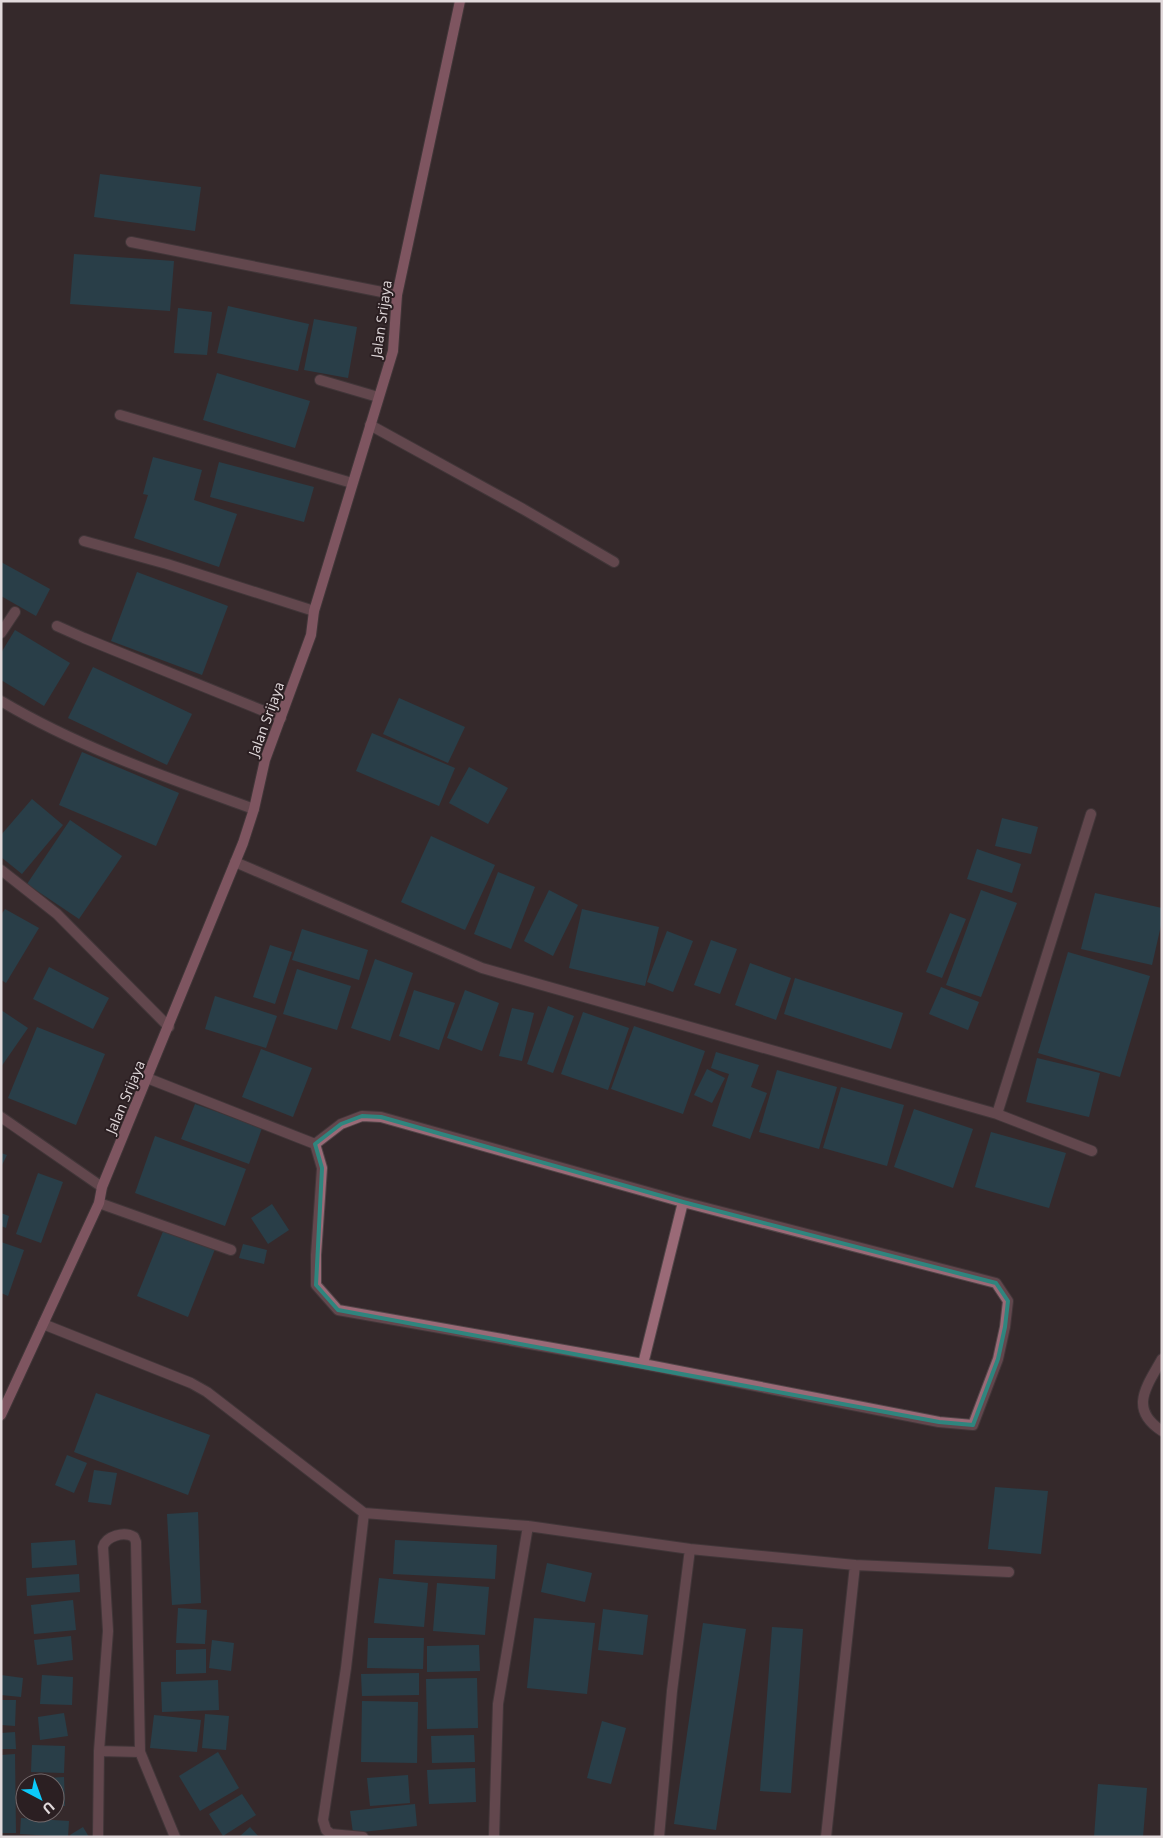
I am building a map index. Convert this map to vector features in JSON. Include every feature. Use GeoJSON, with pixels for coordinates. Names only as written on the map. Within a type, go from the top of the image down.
{"type":"FeatureCollection","features":[{"type":"Feature","properties":{"kind":"street","name":"Jalan Srijaya"},"geometry":{"type":"LineString","coordinates":[[1,1415],[99,1203],[102,1187],[235,862],[254,809],[265,760],[312,635],[314,611],[392,351],[397,295],[460,1]]}},
{"type":"Feature","properties":{"kind":"street"},"geometry":{"type":"LineString","coordinates":[[131,242],[397,295]]}},
{"type":"Feature","properties":{"kind":"street"},"geometry":{"type":"LineString","coordinates":[[320,380],[378,397]]}},
{"type":"Feature","properties":{"kind":"street"},"geometry":{"type":"LineString","coordinates":[[120,415],[352,483]]}},
{"type":"Feature","properties":{"kind":"street"},"geometry":{"type":"LineString","coordinates":[[370,425],[523,509],[614,562]]}},
{"type":"Feature","properties":{"kind":"street"},"geometry":{"type":"LineString","coordinates":[[84,541],[167,564],[314,611]]}},
{"type":"Feature","properties":{"kind":"street"},"geometry":{"type":"LineString","coordinates":[[1,633],[15,612]]}},
{"type":"Feature","properties":{"kind":"street"},"geometry":{"type":"LineString","coordinates":[[57,626],[281,718]]}},
{"type":"Feature","properties":{"kind":"street"},"geometry":{"type":"LineString","coordinates":[[1,701],[32,719],[141,768],[254,809]]}},
{"type":"Feature","properties":{"kind":"street"},"geometry":{"type":"LineString","coordinates":[[997,1114],[1091,814]]}},
{"type":"Feature","properties":{"kind":"street"},"geometry":{"type":"LineString","coordinates":[[235,862],[482,968],[997,1114],[1092,1151]]}},
{"type":"Feature","properties":{"kind":"street"},"geometry":{"type":"LineString","coordinates":[[1,870],[58,914],[169,1027]]}},
{"type":"Feature","properties":{"kind":"street"},"geometry":{"type":"LineString","coordinates":[[148,1078],[315,1144]]}},
{"type":"Feature","properties":{"kind":"street"},"geometry":{"type":"LineString","coordinates":[[362,1116],[381,1118],[684,1202],[996,1283],[1008,1300],[998,1360],[973,1425],[939,1422],[643,1364],[338,1310],[316,1285],[316,1255],[322,1168],[315,1144],[341,1124],[348,1121],[362,1116]]}},
{"type":"Feature","properties":{"kind":"street"},"geometry":{"type":"LineString","coordinates":[[1,1117],[102,1187]]}},
{"type":"Feature","properties":{"kind":"street"},"geometry":{"type":"LineString","coordinates":[[643,1364],[684,1202]]}},
{"type":"Feature","properties":{"kind":"street"},"geometry":{"type":"LineString","coordinates":[[99,1203],[231,1250]]}},
{"type":"Feature","properties":{"kind":"street"},"geometry":{"type":"LineString","coordinates":[[43,1324],[199,1388],[364,1512],[528,1526],[690,1549],[855,1565],[1009,1572]]}},
{"type":"Feature","properties":{"kind":"street"},"geometry":{"type":"LineString","coordinates":[[1162,1359],[1143,1394],[1143,1406],[1148,1419],[1162,1431]]}},
{"type":"Feature","properties":{"kind":"street"},"geometry":{"type":"LineString","coordinates":[[364,1512],[346,1668],[323,1820],[326,1830],[330,1834],[364,1837]]}},
{"type":"Feature","properties":{"kind":"street"},"geometry":{"type":"LineString","coordinates":[[494,1837],[498,1704],[528,1526]]}},
{"type":"Feature","properties":{"kind":"street"},"geometry":{"type":"LineString","coordinates":[[98,1837],[99,1751],[108,1631],[103,1547],[104,1542],[109,1538],[127,1534],[134,1537],[136,1542],[140,1752],[175,1837]]}},
{"type":"Feature","properties":{"kind":"street"},"geometry":{"type":"LineString","coordinates":[[659,1837],[672,1691],[690,1549]]}},
{"type":"Feature","properties":{"kind":"street"},"geometry":{"type":"LineString","coordinates":[[826,1837],[855,1565]]}},
{"type":"Feature","properties":{"kind":"street"},"geometry":{"type":"LineString","coordinates":[[99,1751],[140,1752]]}},
{"type":"Feature","properties":{"kind":"highlighted area"},"geometry":{"type":"Polygon","coordinates":[[[362,1116],[381,1117],[683,1202],[996,1283],[1008,1301],[1005,1327],[998,1359],[973,1425],[939,1422],[338,1310],[316,1285],[322,1168],[315,1144],[341,1124],[362,1116]]]}},
{"type":"Feature","properties":{"kind":"building"},"geometry":{"type":"Polygon","coordinates":[[[100,174],[201,187],[195,231],[94,217],[100,174]]]}},
{"type":"Feature","properties":{"kind":"building"},"geometry":{"type":"Polygon","coordinates":[[[74,254],[174,261],[170,311],[70,304],[74,254]]]}},
{"type":"Feature","properties":{"kind":"building"},"geometry":{"type":"Polygon","coordinates":[[[228,306],[309,324],[298,371],[217,353],[228,306]]]}},
{"type":"Feature","properties":{"kind":"building"},"geometry":{"type":"Polygon","coordinates":[[[178,308],[212,312],[207,355],[174,353],[178,308]]]}},
{"type":"Feature","properties":{"kind":"building"},"geometry":{"type":"Polygon","coordinates":[[[314,319],[357,327],[348,378],[304,370],[314,319]]]}},
{"type":"Feature","properties":{"kind":"building"},"geometry":{"type":"Polygon","coordinates":[[[217,373],[310,401],[295,448],[203,420],[217,373]]]}},
{"type":"Feature","properties":{"kind":"building"},"geometry":{"type":"Polygon","coordinates":[[[153,457],[202,470],[194,500],[237,514],[219,567],[134,538],[148,495],[143,494],[153,457]]]}},
{"type":"Feature","properties":{"kind":"building"},"geometry":{"type":"Polygon","coordinates":[[[219,462],[314,487],[304,522],[210,497],[219,462]]]}},
{"type":"Feature","properties":{"kind":"building"},"geometry":{"type":"Polygon","coordinates":[[[1,562],[50,589],[36,616],[1,596],[1,562]]]}},
{"type":"Feature","properties":{"kind":"building"},"geometry":{"type":"Polygon","coordinates":[[[137,572],[228,606],[202,675],[111,641],[137,572]]]}},
{"type":"Feature","properties":{"kind":"building"},"geometry":{"type":"Polygon","coordinates":[[[15,630],[70,663],[44,706],[1,680],[1,653],[15,630]]]}},
{"type":"Feature","properties":{"kind":"building"},"geometry":{"type":"Polygon","coordinates":[[[93,667],[192,714],[167,765],[68,718],[93,667]]]}},
{"type":"Feature","properties":{"kind":"building"},"geometry":{"type":"Polygon","coordinates":[[[399,698],[465,727],[448,763],[383,734],[399,698]]]}},
{"type":"Feature","properties":{"kind":"building"},"geometry":{"type":"Polygon","coordinates":[[[372,733],[455,768],[439,806],[356,771],[372,733]]]}},
{"type":"Feature","properties":{"kind":"building"},"geometry":{"type":"Polygon","coordinates":[[[82,752],[179,793],[156,846],[59,805],[82,752]]]}},
{"type":"Feature","properties":{"kind":"building"},"geometry":{"type":"Polygon","coordinates":[[[469,767],[508,788],[488,824],[449,803],[469,767]]]}},
{"type":"Feature","properties":{"kind":"building"},"geometry":{"type":"Polygon","coordinates":[[[32,799],[63,825],[22,874],[1,857],[1,835],[32,799]]]}},
{"type":"Feature","properties":{"kind":"building"},"geometry":{"type":"Polygon","coordinates":[[[1002,818],[1038,827],[1031,854],[995,846],[1002,818]]]}},
{"type":"Feature","properties":{"kind":"building"},"geometry":{"type":"Polygon","coordinates":[[[70,820],[122,856],[79,919],[27,884],[70,820]]]}},
{"type":"Feature","properties":{"kind":"building"},"geometry":{"type":"Polygon","coordinates":[[[431,836],[495,865],[465,930],[401,902],[431,836]]]}},
{"type":"Feature","properties":{"kind":"building"},"geometry":{"type":"Polygon","coordinates":[[[977,849],[1021,864],[1012,893],[967,879],[977,849]]]}},
{"type":"Feature","properties":{"kind":"building"},"geometry":{"type":"Polygon","coordinates":[[[498,872],[535,887],[511,949],[474,934],[498,872]]]}},
{"type":"Feature","properties":{"kind":"building"},"geometry":{"type":"Polygon","coordinates":[[[549,890],[578,905],[553,956],[524,941],[549,890]]]}},
{"type":"Feature","properties":{"kind":"building"},"geometry":{"type":"Polygon","coordinates":[[[981,890],[1017,903],[981,997],[946,985],[981,890]]]}},
{"type":"Feature","properties":{"kind":"building"},"geometry":{"type":"Polygon","coordinates":[[[1095,893],[1162,908],[1162,921],[1152,965],[1081,949],[1095,893]]]}},
{"type":"Feature","properties":{"kind":"building"},"geometry":{"type":"Polygon","coordinates":[[[5,909],[39,928],[6,983],[1,980],[1,915],[5,909]]]}},
{"type":"Feature","properties":{"kind":"building"},"geometry":{"type":"Polygon","coordinates":[[[582,909],[659,927],[645,986],[569,968],[582,909]]]}},
{"type":"Feature","properties":{"kind":"building"},"geometry":{"type":"Polygon","coordinates":[[[950,913],[966,919],[942,978],[926,972],[950,913]]]}},
{"type":"Feature","properties":{"kind":"building"},"geometry":{"type":"Polygon","coordinates":[[[302,929],[368,950],[359,980],[292,960],[302,929]]]}},
{"type":"Feature","properties":{"kind":"building"},"geometry":{"type":"Polygon","coordinates":[[[667,931],[693,941],[673,992],[647,982],[667,931]]]}},
{"type":"Feature","properties":{"kind":"building"},"geometry":{"type":"Polygon","coordinates":[[[711,940],[737,949],[720,994],[694,985],[711,940]]]}},
{"type":"Feature","properties":{"kind":"building"},"geometry":{"type":"Polygon","coordinates":[[[270,945],[292,952],[275,1004],[253,997],[270,945]]]}},
{"type":"Feature","properties":{"kind":"building"},"geometry":{"type":"Polygon","coordinates":[[[1068,952],[1150,976],[1120,1077],[1038,1053],[1068,952]]]}},
{"type":"Feature","properties":{"kind":"building"},"geometry":{"type":"Polygon","coordinates":[[[375,959],[413,973],[390,1041],[351,1028],[375,959]]]}},
{"type":"Feature","properties":{"kind":"building"},"geometry":{"type":"Polygon","coordinates":[[[750,963],[791,978],[776,1020],[735,1005],[750,963]]]}},
{"type":"Feature","properties":{"kind":"building"},"geometry":{"type":"Polygon","coordinates":[[[49,967],[109,998],[93,1029],[33,999],[49,967]]]}},
{"type":"Feature","properties":{"kind":"building"},"geometry":{"type":"Polygon","coordinates":[[[297,969],[351,986],[337,1030],[283,1014],[297,969]]]}},
{"type":"Feature","properties":{"kind":"building"},"geometry":{"type":"Polygon","coordinates":[[[795,978],[903,1013],[891,1049],[784,1014],[795,978]]]}},
{"type":"Feature","properties":{"kind":"building"},"geometry":{"type":"Polygon","coordinates":[[[941,987],[979,1002],[968,1030],[929,1014],[941,987]]]}},
{"type":"Feature","properties":{"kind":"building"},"geometry":{"type":"Polygon","coordinates":[[[414,990],[455,1003],[439,1050],[399,1036],[414,990]]]}},
{"type":"Feature","properties":{"kind":"building"},"geometry":{"type":"Polygon","coordinates":[[[465,990],[499,1003],[482,1051],[447,1038],[465,990]]]}},
{"type":"Feature","properties":{"kind":"building"},"geometry":{"type":"Polygon","coordinates":[[[215,996],[277,1016],[266,1048],[205,1029],[215,996]]]}},
{"type":"Feature","properties":{"kind":"building"},"geometry":{"type":"Polygon","coordinates":[[[548,1006],[574,1016],[553,1073],[527,1064],[548,1006]]]}},
{"type":"Feature","properties":{"kind":"building"},"geometry":{"type":"Polygon","coordinates":[[[512,1008],[534,1013],[522,1061],[499,1056],[512,1008]]]}},
{"type":"Feature","properties":{"kind":"building"},"geometry":{"type":"Polygon","coordinates":[[[1,1010],[28,1028],[1,1067],[1,1010]]]}},
{"type":"Feature","properties":{"kind":"building"},"geometry":{"type":"Polygon","coordinates":[[[583,1012],[629,1028],[608,1090],[561,1074],[583,1012]]]}},
{"type":"Feature","properties":{"kind":"building"},"geometry":{"type":"Polygon","coordinates":[[[634,1026],[705,1051],[683,1114],[611,1089],[634,1026]]]}},
{"type":"Feature","properties":{"kind":"building"},"geometry":{"type":"Polygon","coordinates":[[[37,1027],[105,1054],[76,1125],[8,1098],[37,1027]]]}},
{"type":"Feature","properties":{"kind":"building"},"geometry":{"type":"Polygon","coordinates":[[[261,1049],[312,1068],[293,1117],[242,1097],[261,1049]]]}},
{"type":"Feature","properties":{"kind":"building"},"geometry":{"type":"Polygon","coordinates":[[[716,1052],[759,1065],[751,1087],[767,1093],[750,1139],[712,1126],[729,1074],[711,1068],[716,1052]]]}},
{"type":"Feature","properties":{"kind":"building"},"geometry":{"type":"Polygon","coordinates":[[[1037,1058],[1100,1073],[1089,1117],[1026,1102],[1037,1058]]]}},
{"type":"Feature","properties":{"kind":"building"},"geometry":{"type":"Polygon","coordinates":[[[707,1069],[725,1078],[712,1103],[694,1095],[707,1069]]]}},
{"type":"Feature","properties":{"kind":"building"},"geometry":{"type":"Polygon","coordinates":[[[777,1070],[837,1087],[819,1149],[759,1132],[777,1070]]]}},
{"type":"Feature","properties":{"kind":"building"},"geometry":{"type":"Polygon","coordinates":[[[841,1087],[904,1105],[887,1166],[823,1148],[841,1087]]]}},
{"type":"Feature","properties":{"kind":"building"},"geometry":{"type":"Polygon","coordinates":[[[195,1104],[262,1128],[249,1164],[181,1139],[195,1104]]]}},
{"type":"Feature","properties":{"kind":"building"},"geometry":{"type":"Polygon","coordinates":[[[914,1109],[973,1129],[953,1188],[894,1167],[914,1109]]]}},
{"type":"Feature","properties":{"kind":"building"},"geometry":{"type":"Polygon","coordinates":[[[991,1132],[1066,1153],[1049,1208],[975,1187],[991,1132]]]}},
{"type":"Feature","properties":{"kind":"building"},"geometry":{"type":"Polygon","coordinates":[[[155,1136],[246,1169],[225,1226],[135,1193],[155,1136]]]}},
{"type":"Feature","properties":{"kind":"building"},"geometry":{"type":"Polygon","coordinates":[[[1,1153],[7,1155],[1,1167],[1,1153]]]}},
{"type":"Feature","properties":{"kind":"building"},"geometry":{"type":"Polygon","coordinates":[[[38,1173],[63,1182],[41,1243],[16,1234],[38,1173]]]}},
{"type":"Feature","properties":{"kind":"building"},"geometry":{"type":"Polygon","coordinates":[[[272,1204],[289,1230],[268,1244],[251,1218],[272,1204]]]}},
{"type":"Feature","properties":{"kind":"building"},"geometry":{"type":"Polygon","coordinates":[[[1,1213],[9,1216],[6,1228],[1,1226],[1,1213]]]}},
{"type":"Feature","properties":{"kind":"building"},"geometry":{"type":"Polygon","coordinates":[[[164,1229],[215,1249],[188,1317],[137,1296],[164,1229]]]}},
{"type":"Feature","properties":{"kind":"building"},"geometry":{"type":"Polygon","coordinates":[[[1,1242],[24,1250],[8,1296],[1,1293],[1,1242]]]}},
{"type":"Feature","properties":{"kind":"building"},"geometry":{"type":"Polygon","coordinates":[[[243,1244],[267,1250],[264,1264],[239,1258],[243,1244]]]}},
{"type":"Feature","properties":{"kind":"building"},"geometry":{"type":"Polygon","coordinates":[[[96,1393],[210,1435],[188,1495],[74,1452],[96,1393]]]}},
{"type":"Feature","properties":{"kind":"building"},"geometry":{"type":"Polygon","coordinates":[[[67,1455],[87,1463],[74,1493],[55,1485],[67,1455]]]}},
{"type":"Feature","properties":{"kind":"building"},"geometry":{"type":"Polygon","coordinates":[[[94,1470],[117,1473],[111,1505],[88,1502],[94,1470]]]}},
{"type":"Feature","properties":{"kind":"building"},"geometry":{"type":"Polygon","coordinates":[[[995,1487],[1048,1491],[1041,1554],[988,1549],[995,1487]]]}},
{"type":"Feature","properties":{"kind":"building"},"geometry":{"type":"Polygon","coordinates":[[[198,1512],[201,1603],[172,1605],[167,1514],[198,1512]]]}},
{"type":"Feature","properties":{"kind":"building"},"geometry":{"type":"Polygon","coordinates":[[[75,1540],[77,1565],[32,1568],[31,1543],[75,1540]]]}},
{"type":"Feature","properties":{"kind":"building"},"geometry":{"type":"Polygon","coordinates":[[[395,1540],[497,1545],[495,1579],[393,1574],[395,1540]]]}},
{"type":"Feature","properties":{"kind":"building"},"geometry":{"type":"Polygon","coordinates":[[[547,1563],[592,1573],[585,1602],[541,1592],[547,1563]]]}},
{"type":"Feature","properties":{"kind":"building"},"geometry":{"type":"Polygon","coordinates":[[[79,1574],[80,1592],[27,1596],[26,1578],[79,1574]]]}},
{"type":"Feature","properties":{"kind":"building"},"geometry":{"type":"Polygon","coordinates":[[[379,1578],[428,1583],[424,1627],[374,1623],[379,1578]]]}},
{"type":"Feature","properties":{"kind":"building"},"geometry":{"type":"Polygon","coordinates":[[[437,1583],[489,1587],[485,1635],[433,1631],[437,1583]]]}},
{"type":"Feature","properties":{"kind":"building"},"geometry":{"type":"Polygon","coordinates":[[[73,1600],[76,1630],[34,1634],[31,1605],[73,1600]]]}},
{"type":"Feature","properties":{"kind":"building"},"geometry":{"type":"Polygon","coordinates":[[[178,1608],[207,1610],[205,1644],[176,1643],[178,1608]]]}},
{"type":"Feature","properties":{"kind":"building"},"geometry":{"type":"Polygon","coordinates":[[[603,1609],[648,1615],[643,1655],[598,1650],[603,1609]]]}},
{"type":"Feature","properties":{"kind":"building"},"geometry":{"type":"Polygon","coordinates":[[[534,1618],[595,1623],[587,1694],[527,1688],[534,1618]]]}},
{"type":"Feature","properties":{"kind":"building"},"geometry":{"type":"Polygon","coordinates":[[[703,1623],[746,1629],[716,1830],[674,1824],[703,1623]]]}},
{"type":"Feature","properties":{"kind":"building"},"geometry":{"type":"Polygon","coordinates":[[[772,1627],[803,1629],[791,1793],[760,1791],[772,1627]]]}},
{"type":"Feature","properties":{"kind":"building"},"geometry":{"type":"Polygon","coordinates":[[[71,1636],[73,1660],[37,1665],[34,1640],[71,1636]]]}},
{"type":"Feature","properties":{"kind":"building"},"geometry":{"type":"Polygon","coordinates":[[[368,1638],[424,1638],[423,1669],[367,1668],[368,1638]]]}},
{"type":"Feature","properties":{"kind":"building"},"geometry":{"type":"Polygon","coordinates":[[[212,1640],[234,1643],[231,1671],[209,1668],[212,1640]]]}},
{"type":"Feature","properties":{"kind":"building"},"geometry":{"type":"Polygon","coordinates":[[[479,1645],[480,1671],[427,1672],[427,1646],[479,1645]]]}},
{"type":"Feature","properties":{"kind":"building"},"geometry":{"type":"Polygon","coordinates":[[[206,1649],[206,1673],[176,1674],[176,1650],[206,1649]]]}},
{"type":"Feature","properties":{"kind":"building"},"geometry":{"type":"Polygon","coordinates":[[[419,1673],[419,1695],[362,1696],[361,1674],[419,1673]]]}},
{"type":"Feature","properties":{"kind":"building"},"geometry":{"type":"Polygon","coordinates":[[[1,1675],[23,1678],[21,1697],[1,1695],[1,1675]]]}},
{"type":"Feature","properties":{"kind":"building"},"geometry":{"type":"Polygon","coordinates":[[[42,1675],[73,1677],[72,1705],[40,1704],[42,1675]]]}},
{"type":"Feature","properties":{"kind":"building"},"geometry":{"type":"Polygon","coordinates":[[[477,1678],[478,1728],[427,1729],[426,1679],[477,1678]]]}},
{"type":"Feature","properties":{"kind":"building"},"geometry":{"type":"Polygon","coordinates":[[[218,1680],[219,1710],[162,1712],[161,1682],[218,1680]]]}},
{"type":"Feature","properties":{"kind":"building"},"geometry":{"type":"Polygon","coordinates":[[[1,1700],[16,1700],[15,1726],[1,1725],[1,1700]]]}},
{"type":"Feature","properties":{"kind":"building"},"geometry":{"type":"Polygon","coordinates":[[[362,1701],[418,1702],[417,1763],[361,1762],[362,1701]]]}},
{"type":"Feature","properties":{"kind":"building"},"geometry":{"type":"Polygon","coordinates":[[[64,1713],[68,1736],[40,1740],[38,1717],[64,1713]]]}},
{"type":"Feature","properties":{"kind":"building"},"geometry":{"type":"Polygon","coordinates":[[[205,1714],[229,1716],[226,1750],[202,1748],[205,1714]]]}},
{"type":"Feature","properties":{"kind":"building"},"geometry":{"type":"Polygon","coordinates":[[[154,1715],[201,1720],[197,1752],[150,1748],[154,1715]]]}},
{"type":"Feature","properties":{"kind":"building"},"geometry":{"type":"Polygon","coordinates":[[[602,1721],[626,1728],[611,1784],[587,1778],[602,1721]]]}},
{"type":"Feature","properties":{"kind":"building"},"geometry":{"type":"Polygon","coordinates":[[[15,1732],[16,1749],[1,1749],[1,1733],[15,1732]]]}},
{"type":"Feature","properties":{"kind":"building"},"geometry":{"type":"Polygon","coordinates":[[[474,1735],[475,1762],[432,1763],[431,1736],[474,1735]]]}},
{"type":"Feature","properties":{"kind":"building"},"geometry":{"type":"Polygon","coordinates":[[[32,1745],[65,1746],[64,1773],[31,1772],[32,1745]]]}},
{"type":"Feature","properties":{"kind":"building"},"geometry":{"type":"Polygon","coordinates":[[[218,1752],[239,1788],[200,1811],[179,1776],[218,1752]]]}},
{"type":"Feature","properties":{"kind":"building"},"geometry":{"type":"Polygon","coordinates":[[[15,1754],[16,1833],[1,1833],[1,1755],[15,1754]]]}},
{"type":"Feature","properties":{"kind":"building"},"geometry":{"type":"Polygon","coordinates":[[[475,1768],[476,1802],[429,1804],[427,1770],[475,1768]]]}},
{"type":"Feature","properties":{"kind":"building"},"geometry":{"type":"Polygon","coordinates":[[[408,1775],[410,1803],[370,1806],[367,1778],[408,1775]]]}},
{"type":"Feature","properties":{"kind":"building"},"geometry":{"type":"Polygon","coordinates":[[[1098,1784],[1147,1788],[1143,1837],[1094,1837],[1098,1784]]]}},
{"type":"Feature","properties":{"kind":"building"},"geometry":{"type":"Polygon","coordinates":[[[242,1794],[256,1815],[223,1836],[209,1814],[242,1794]]]}},
{"type":"Feature","properties":{"kind":"building"},"geometry":{"type":"Polygon","coordinates":[[[415,1804],[417,1826],[353,1833],[350,1811],[415,1804]]]}},
{"type":"Feature","properties":{"kind":"building"},"geometry":{"type":"Polygon","coordinates":[[[65,1821],[69,1821],[68,1837],[20,1834],[21,1823],[65,1823],[65,1821]]]}},
{"type":"Feature","properties":{"kind":"building"},"geometry":{"type":"Polygon","coordinates":[[[83,1827],[89,1837],[71,1837],[70,1835],[83,1827]]]}},
{"type":"Feature","properties":{"kind":"building"},"geometry":{"type":"Polygon","coordinates":[[[250,1827],[259,1837],[239,1837],[250,1827]]]}}]}
